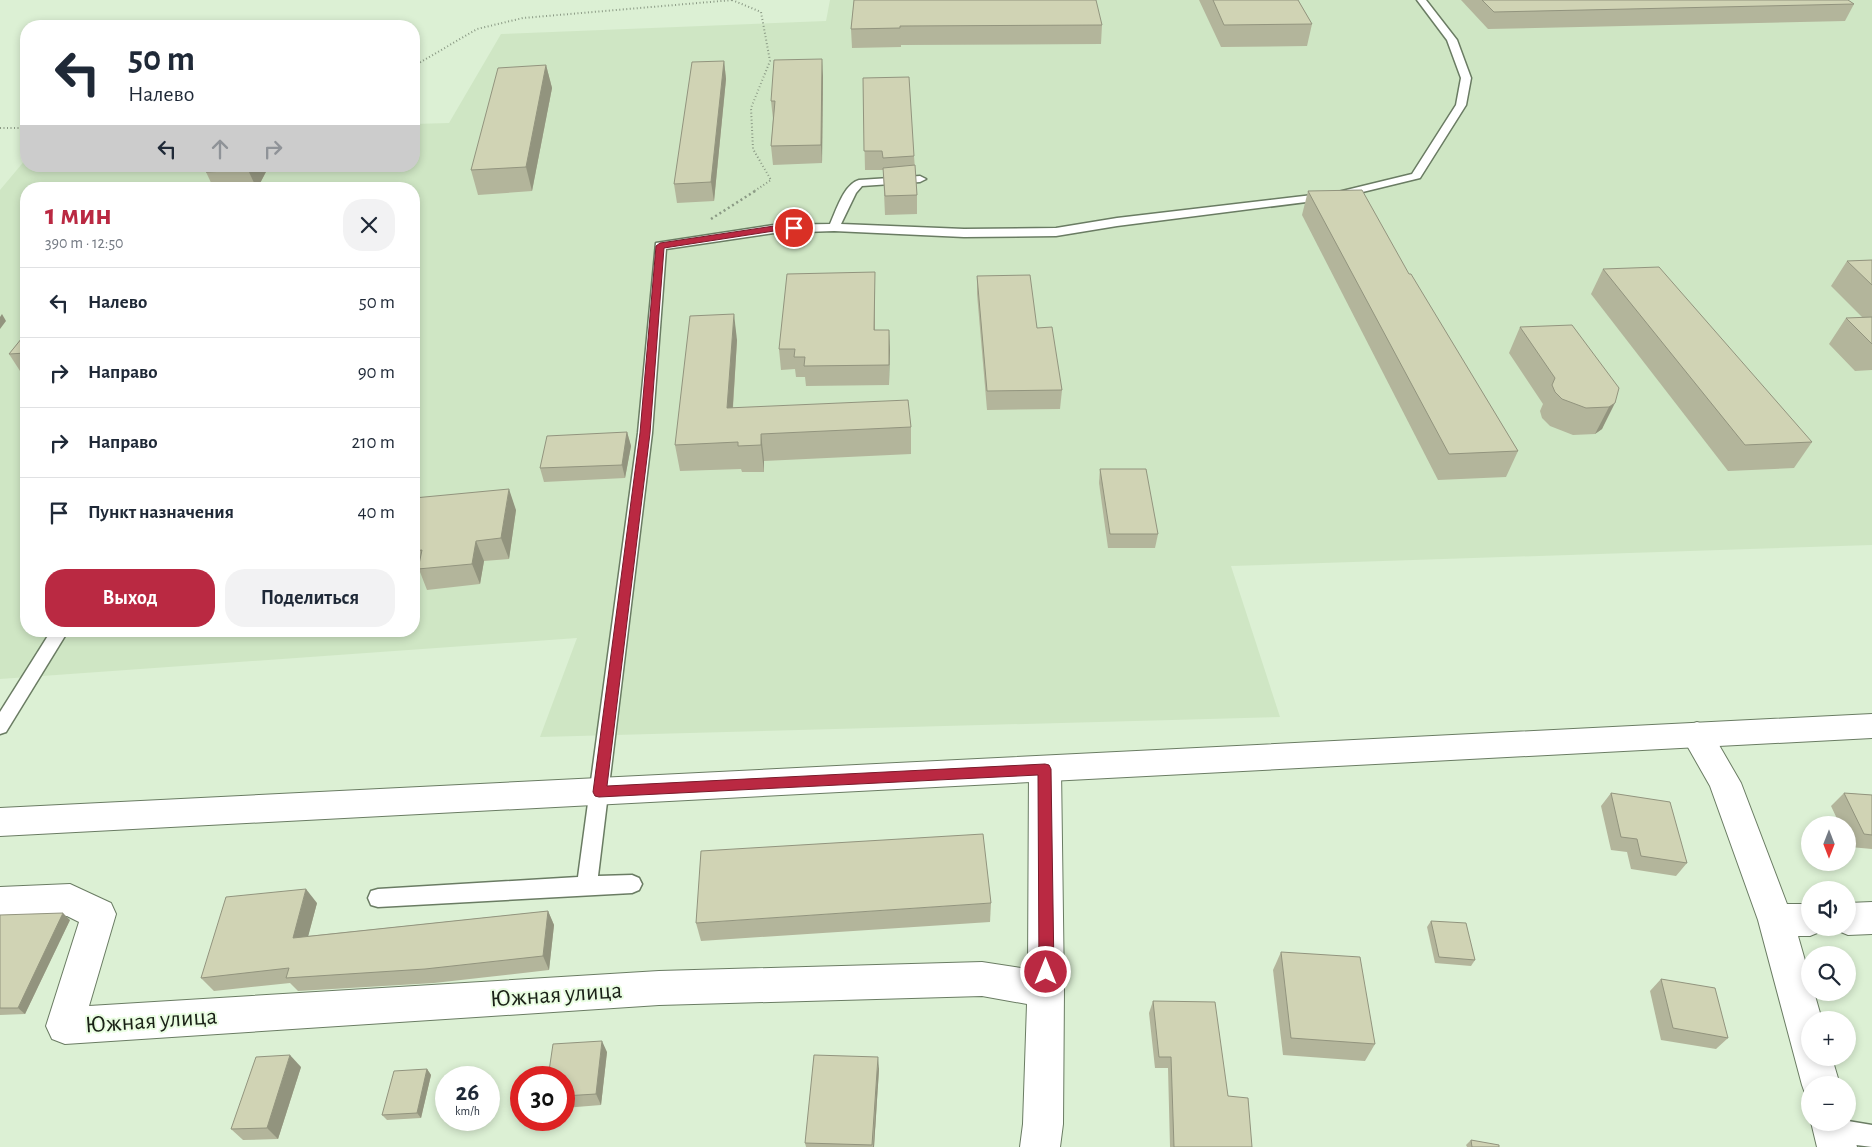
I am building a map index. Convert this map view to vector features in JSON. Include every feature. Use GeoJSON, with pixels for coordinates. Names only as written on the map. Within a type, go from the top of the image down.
{"type":"FeatureCollection","features":[{"type":"Feature","properties":{"kind":"main road"},"geometry":{"type":"LineString","coordinates":[[0,822],[1872,726]]}},
{"type":"Feature","properties":{"kind":"main road"},"geometry":{"type":"LineString","coordinates":[[1697,735],[1725,783],[1776,920],[1801,1012]]}},
{"type":"Feature","properties":{"kind":"main road"},"geometry":{"type":"LineString","coordinates":[[1040,1147],[1043,1124],[1046,990],[1045,769]]}},
{"type":"Feature","properties":{"kind":"main road","name":"Южная улица"},"geometry":{"type":"LineString","coordinates":[[0,903],[70,900],[100,914],[65,1026],[659,988],[982,979],[1046,990]]}},
{"type":"Feature","properties":{"kind":"main road"},"geometry":{"type":"LineString","coordinates":[[1856,919],[1872,918]]}},
{"type":"Feature","properties":{"kind":"main road"},"geometry":{"type":"LineString","coordinates":[[1776,920],[1801,920]]}},
{"type":"Feature","properties":{"kind":"lane"},"geometry":{"type":"LineString","coordinates":[[587,886],[645,433],[660,246],[774,229],[834,227],[964,233],[1056,232],[1117,222],[1338,195],[1416,176],[1461,105],[1466,78],[1452,40],[1421,0]]}},
{"type":"Feature","properties":{"kind":"lane"},"geometry":{"type":"LineString","coordinates":[[834,227],[851,192],[859,183],[920,179]]}},
{"type":"Feature","properties":{"kind":"lane"},"geometry":{"type":"LineString","coordinates":[[0,727],[56,637]]}},
{"type":"Feature","properties":{"kind":"lane"},"geometry":{"type":"LineString","coordinates":[[378,898],[632,884]]}},
{"type":"Feature","properties":{"kind":"lane"},"geometry":{"type":"LineString","coordinates":[[1834,1133],[1872,1137]]}},
{"type":"Feature","properties":{"kind":"path"},"geometry":{"type":"LineString","coordinates":[[420,62],[477,29],[523,18],[732,0],[761,12],[770,61],[751,108],[753,150],[771,180],[704,223]]}},
{"type":"Feature","properties":{"kind":"path"},"geometry":{"type":"LineString","coordinates":[[0,128],[20,128]]}},
{"type":"Feature","properties":{"kind":"shaded area"},"geometry":{"type":"Polygon","coordinates":[[[830,0],[1872,0],[1872,545],[1231,566],[1280,717],[540,737],[577,638],[0,679],[0,190],[20,166],[20,172],[420,172],[420,124],[449,123],[501,34],[826,21],[830,0]]]}},
{"type":"Feature","properties":{"kind":"building"},"geometry":{"type":"Polygon","coordinates":[[[854,0],[1096,0],[1102,25],[900,26],[900,28],[851,29],[854,0]]]}},
{"type":"Feature","properties":{"kind":"building"},"geometry":{"type":"Polygon","coordinates":[[[1213,0],[1298,0],[1312,24],[1224,25],[1213,0]]]}},
{"type":"Feature","properties":{"kind":"building"},"geometry":{"type":"Polygon","coordinates":[[[1482,0],[1848,0],[1854,4],[1494,12],[1482,0]]]}},
{"type":"Feature","properties":{"kind":"building"},"geometry":{"type":"Polygon","coordinates":[[[822,59],[821,145],[771,146],[775,101],[771,101],[774,60],[822,59]]]}},
{"type":"Feature","properties":{"kind":"building"},"geometry":{"type":"Polygon","coordinates":[[[724,61],[711,182],[674,184],[692,62],[724,61]]]}},
{"type":"Feature","properties":{"kind":"building"},"geometry":{"type":"Polygon","coordinates":[[[546,65],[526,167],[471,170],[498,68],[546,65]]]}},
{"type":"Feature","properties":{"kind":"building"},"geometry":{"type":"Polygon","coordinates":[[[909,77],[914,156],[883,158],[882,151],[864,151],[863,78],[909,77]]]}},
{"type":"Feature","properties":{"kind":"building"},"geometry":{"type":"Polygon","coordinates":[[[915,165],[917,195],[885,196],[883,168],[915,165]]]}},
{"type":"Feature","properties":{"kind":"building"},"geometry":{"type":"Polygon","coordinates":[[[1362,190],[1409,274],[1411,274],[1518,451],[1449,454],[1308,191],[1362,190]]]}},
{"type":"Feature","properties":{"kind":"building"},"geometry":{"type":"Polygon","coordinates":[[[1872,260],[1872,285],[1847,261],[1872,260]]]}},
{"type":"Feature","properties":{"kind":"building"},"geometry":{"type":"Polygon","coordinates":[[[1659,267],[1812,442],[1745,445],[1603,269],[1659,267]]]}},
{"type":"Feature","properties":{"kind":"building"},"geometry":{"type":"Polygon","coordinates":[[[875,272],[874,330],[889,330],[889,365],[804,366],[805,357],[794,357],[795,349],[779,349],[787,274],[875,272]]]}},
{"type":"Feature","properties":{"kind":"building"},"geometry":{"type":"Polygon","coordinates":[[[1030,275],[1037,328],[1052,327],[1062,390],[987,391],[977,276],[1030,275]]]}},
{"type":"Feature","properties":{"kind":"building"},"geometry":{"type":"Polygon","coordinates":[[[734,314],[727,408],[908,400],[911,427],[761,434],[761,445],[738,446],[738,442],[675,445],[690,316],[734,314]]]}},
{"type":"Feature","properties":{"kind":"building"},"geometry":{"type":"Polygon","coordinates":[[[1872,317],[1872,344],[1846,318],[1872,317]]]}},
{"type":"Feature","properties":{"kind":"building"},"geometry":{"type":"Polygon","coordinates":[[[1572,325],[1619,388],[1615,403],[1609,407],[1586,408],[1562,399],[1555,392],[1552,385],[1555,378],[1520,327],[1572,325]]]}},
{"type":"Feature","properties":{"kind":"building"},"geometry":{"type":"Polygon","coordinates":[[[20,340],[20,353],[9,354],[20,340]]]}},
{"type":"Feature","properties":{"kind":"building"},"geometry":{"type":"Polygon","coordinates":[[[627,432],[622,465],[540,468],[547,436],[627,432]]]}},
{"type":"Feature","properties":{"kind":"building"},"geometry":{"type":"Polygon","coordinates":[[[1100,469],[1146,469],[1158,534],[1110,534],[1100,469]]]}},
{"type":"Feature","properties":{"kind":"building"},"geometry":{"type":"Polygon","coordinates":[[[509,489],[501,538],[476,541],[472,564],[420,569],[422,550],[420,550],[420,497],[509,489]]]}},
{"type":"Feature","properties":{"kind":"building"},"geometry":{"type":"Polygon","coordinates":[[[1611,793],[1670,802],[1687,863],[1641,856],[1637,839],[1621,837],[1611,793]]]}},
{"type":"Feature","properties":{"kind":"building"},"geometry":{"type":"Polygon","coordinates":[[[1844,793],[1872,795],[1872,835],[1864,834],[1844,793]]]}},
{"type":"Feature","properties":{"kind":"building"},"geometry":{"type":"Polygon","coordinates":[[[983,834],[991,903],[696,923],[701,851],[983,834]]]}},
{"type":"Feature","properties":{"kind":"building"},"geometry":{"type":"Polygon","coordinates":[[[306,889],[293,938],[548,911],[543,956],[425,969],[286,978],[289,968],[201,978],[226,897],[306,889]]]}},
{"type":"Feature","properties":{"kind":"building"},"geometry":{"type":"Polygon","coordinates":[[[63,913],[18,1008],[0,1008],[0,915],[63,913]]]}},
{"type":"Feature","properties":{"kind":"building"},"geometry":{"type":"Polygon","coordinates":[[[1431,921],[1466,923],[1475,960],[1439,957],[1431,921]]]}},
{"type":"Feature","properties":{"kind":"building"},"geometry":{"type":"Polygon","coordinates":[[[1281,952],[1360,957],[1375,1044],[1291,1038],[1281,952]]]}},
{"type":"Feature","properties":{"kind":"building"},"geometry":{"type":"Polygon","coordinates":[[[1661,979],[1715,988],[1728,1038],[1673,1028],[1661,979]]]}},
{"type":"Feature","properties":{"kind":"building"},"geometry":{"type":"Polygon","coordinates":[[[1153,1001],[1215,1002],[1228,1096],[1248,1098],[1252,1147],[1174,1147],[1171,1057],[1159,1057],[1153,1001]]]}},
{"type":"Feature","properties":{"kind":"building"},"geometry":{"type":"Polygon","coordinates":[[[602,1041],[596,1094],[575,1095],[575,1066],[550,1066],[553,1044],[602,1041]]]}},
{"type":"Feature","properties":{"kind":"building"},"geometry":{"type":"Polygon","coordinates":[[[290,1055],[267,1128],[231,1129],[256,1057],[290,1055]]]}},
{"type":"Feature","properties":{"kind":"building"},"geometry":{"type":"Polygon","coordinates":[[[814,1055],[878,1057],[872,1145],[805,1143],[814,1055]]]}},
{"type":"Feature","properties":{"kind":"building"},"geometry":{"type":"Polygon","coordinates":[[[427,1069],[417,1113],[382,1115],[394,1071],[427,1069]]]}},
{"type":"Feature","properties":{"kind":"building"},"geometry":{"type":"Polygon","coordinates":[[[1471,1140],[1499,1145],[1499,1147],[1472,1147],[1471,1140]]]}},
{"type":"Feature","properties":{"kind":"route"},"geometry":{"type":"LineString","coordinates":[[794,228],[774,229],[660,246],[645,433],[599,792],[1045,769],[1046,972]]}}]}
